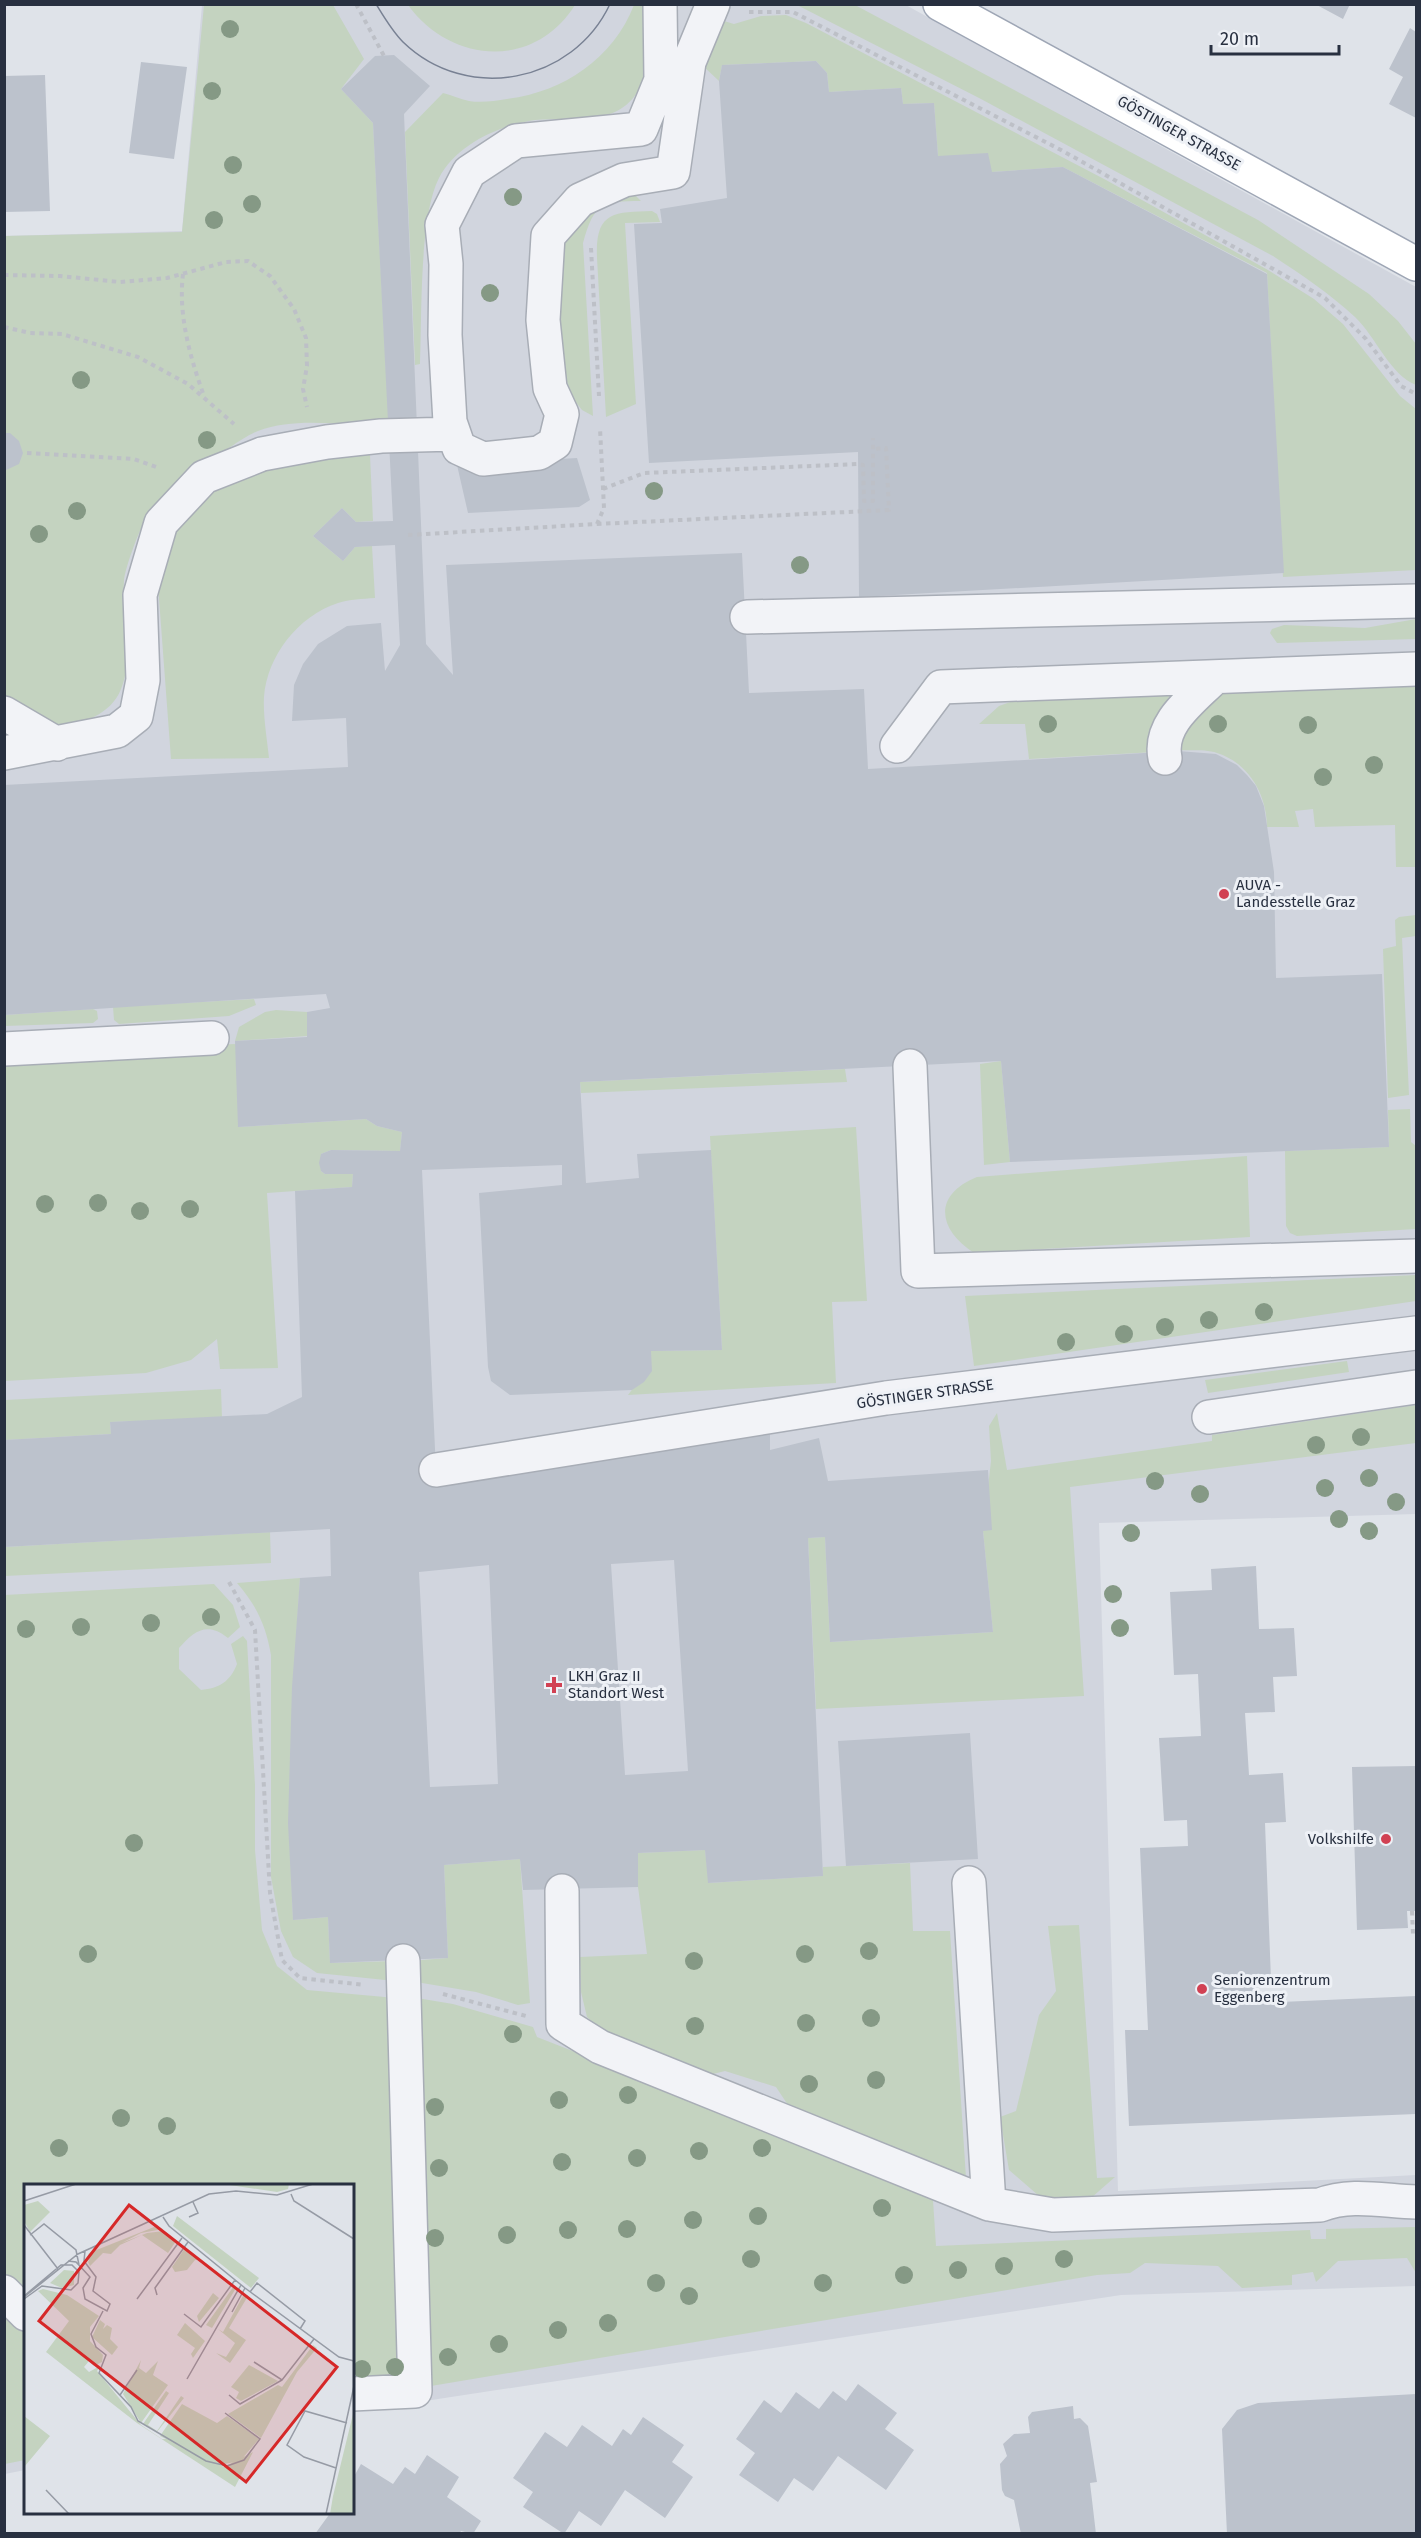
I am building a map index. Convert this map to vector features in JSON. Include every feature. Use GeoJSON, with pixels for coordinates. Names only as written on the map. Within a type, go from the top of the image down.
{"type":"FeatureCollection","features":[{"type":"Feature","properties":{"kind":"main road","name":"GÖSTINGER STRASSE"},"geometry":{"type":"LineString","coordinates":[[940,4],[1416,264]]}},
{"type":"Feature","properties":{"kind":"lane"},"geometry":{"type":"LineString","coordinates":[[660,4],[661,80],[641,129],[516,141],[469,172],[442,225],[446,264],[445,335],[450,422],[459,447],[483,459],[539,453],[555,443],[562,414],[550,388],[543,320],[548,236],[580,200],[624,180],[673,172],[689,62],[727,8]]}},
{"type":"Feature","properties":{"kind":"lane"},"geometry":{"type":"LineString","coordinates":[[4,753],[117,731],[136,716],[143,680],[140,595],[160,523],[204,477],[262,454],[381,436],[454,434]]}},
{"type":"Feature","properties":{"kind":"lane"},"geometry":{"type":"LineString","coordinates":[[747,617],[1416,601]]}},
{"type":"Feature","properties":{"kind":"lane"},"geometry":{"type":"LineString","coordinates":[[897,746],[941,687],[1416,669]]}},
{"type":"Feature","properties":{"kind":"lane"},"geometry":{"type":"LineString","coordinates":[[1165,758],[1162,745],[1173,720],[1214,678]]}},
{"type":"Feature","properties":{"kind":"lane"},"geometry":{"type":"LineString","coordinates":[[4,713],[57,744]]}},
{"type":"Feature","properties":{"kind":"lane"},"geometry":{"type":"LineString","coordinates":[[4,1049],[212,1038]]}},
{"type":"Feature","properties":{"kind":"lane"},"geometry":{"type":"LineString","coordinates":[[910,1066],[918,1271],[1416,1256]]}},
{"type":"Feature","properties":{"kind":"lane","name":"GÖSTINGER STRASSE"},"geometry":{"type":"LineString","coordinates":[[436,1470],[886,1398],[1416,1333]]}},
{"type":"Feature","properties":{"kind":"lane"},"geometry":{"type":"LineString","coordinates":[[1209,1417],[1416,1387]]}},
{"type":"Feature","properties":{"kind":"lane"},"geometry":{"type":"LineString","coordinates":[[969,1883],[989,2204]]}},
{"type":"Feature","properties":{"kind":"lane"},"geometry":{"type":"LineString","coordinates":[[562,1891],[563,2024],[600,2047],[989,2204],[1053,2215],[1320,2205],[1336,2199],[1358,2197],[1402,2201]]}},
{"type":"Feature","properties":{"kind":"lane"},"geometry":{"type":"LineString","coordinates":[[354,2394],[415,2391],[404,1973]]}},
{"type":"Feature","properties":{"kind":"lane"},"geometry":{"type":"LineString","coordinates":[[4,2292],[24,2312]]}},
{"type":"Feature","properties":{"kind":"path"},"geometry":{"type":"LineString","coordinates":[[356,4],[384,56]]}},
{"type":"Feature","properties":{"kind":"path"},"geometry":{"type":"LineString","coordinates":[[727,8],[794,12],[1061,150],[1325,298],[1366,339],[1401,386],[1416,394]]}},
{"type":"Feature","properties":{"kind":"path"},"geometry":{"type":"LineString","coordinates":[[4,275],[60,276],[120,282],[167,278],[226,262],[248,261],[270,276],[294,309],[306,338],[307,366],[303,388],[309,414]]}},
{"type":"Feature","properties":{"kind":"path"},"geometry":{"type":"LineString","coordinates":[[183,274],[181,292],[187,341],[204,397]]}},
{"type":"Feature","properties":{"kind":"path"},"geometry":{"type":"LineString","coordinates":[[4,327],[30,333],[62,334],[138,357],[188,384],[239,429]]}},
{"type":"Feature","properties":{"kind":"path"},"geometry":{"type":"LineString","coordinates":[[603,489],[644,472],[859,464],[863,465],[864,501],[873,501],[873,438]]}},
{"type":"Feature","properties":{"kind":"path"},"geometry":{"type":"LineString","coordinates":[[597,524],[889,510],[885,448],[872,450]]}},
{"type":"Feature","properties":{"kind":"path"},"geometry":{"type":"LineString","coordinates":[[27,453],[134,459],[182,477],[195,486]]}},
{"type":"Feature","properties":{"kind":"path"},"geometry":{"type":"LineString","coordinates":[[229,1582],[255,1630],[270,1893],[282,1960],[300,1978],[377,1986],[404,1973],[563,2024]]}},
{"type":"Feature","properties":{"kind":"path"},"geometry":{"type":"LineString","coordinates":[[1412,1911],[1413,1935],[1416,1935]]}},
{"type":"Feature","properties":{"kind":"shaded area"},"geometry":{"type":"Polygon","coordinates":[[[904,4],[1416,287],[1416,1514],[1099,1523],[1118,2191],[1416,2175],[1416,2286],[1121,2295],[354,2412],[354,2184],[24,2184],[24,2470],[5,2474],[4,236],[182,231],[202,5],[904,4]]]}},
{"type":"Feature","properties":{"kind":"green space"},"geometry":{"type":"Polygon","coordinates":[[[204,5],[333,5],[364,59],[341,89],[373,123],[389,427],[306,423],[273,426],[258,431],[218,456],[184,481],[157,505],[149,513],[142,527],[125,575],[127,663],[121,689],[103,712],[86,721],[58,729],[5,699],[4,236],[182,232],[204,5]]]}},
{"type":"Feature","properties":{"kind":"green space"},"geometry":{"type":"Polygon","coordinates":[[[408,5],[575,5],[558,26],[538,41],[515,49],[492,52],[469,48],[446,39],[426,25],[408,5]]]}},
{"type":"Feature","properties":{"kind":"green space"},"geometry":{"type":"Polygon","coordinates":[[[634,5],[644,5],[646,62],[641,84],[626,105],[601,116],[529,121],[503,128],[477,140],[466,148],[446,167],[439,178],[428,217],[423,268],[420,364],[415,365],[405,132],[443,93],[469,101],[493,101],[528,95],[566,80],[584,70],[599,57],[625,24],[634,5]]]}},
{"type":"Feature","properties":{"kind":"green space"},"geometry":{"type":"Polygon","coordinates":[[[797,5],[855,5],[1258,220],[1369,294],[1398,321],[1416,344],[1416,385],[1398,373],[1355,317],[1316,285],[1273,256],[981,99],[797,5]]]}},
{"type":"Feature","properties":{"kind":"green space"},"geometry":{"type":"Polygon","coordinates":[[[786,15],[806,23],[1106,180],[1268,270],[1314,299],[1343,324],[1400,396],[1416,409],[1416,570],[1283,577],[1267,273],[1063,167],[992,172],[938,156],[934,103],[903,104],[901,88],[829,92],[827,73],[816,61],[722,65],[719,81],[702,65],[714,18],[734,24],[761,16],[786,15]]]}},
{"type":"Feature","properties":{"kind":"green space"},"geometry":{"type":"Polygon","coordinates":[[[625,193],[635,195],[641,201],[617,202],[601,207],[591,220],[583,243],[593,416],[582,410],[574,400],[562,369],[556,247],[575,216],[625,193]]]}},
{"type":"Feature","properties":{"kind":"green space"},"geometry":{"type":"Polygon","coordinates":[[[652,211],[657,214],[660,222],[625,223],[636,404],[606,417],[597,258],[599,231],[603,223],[617,214],[652,211]]]}},
{"type":"Feature","properties":{"kind":"green space"},"geometry":{"type":"Polygon","coordinates":[[[370,455],[373,521],[356,522],[342,508],[313,536],[343,561],[355,547],[372,546],[375,598],[347,601],[323,609],[298,628],[278,653],[266,682],[264,697],[269,758],[171,759],[157,572],[173,525],[214,486],[295,458],[370,455]]]}},
{"type":"Feature","properties":{"kind":"green space"},"geometry":{"type":"Polygon","coordinates":[[[1416,619],[1416,639],[1277,643],[1270,633],[1272,629],[1284,625],[1365,628],[1416,619]]]}},
{"type":"Feature","properties":{"kind":"green space"},"geometry":{"type":"Polygon","coordinates":[[[1416,677],[1416,867],[1396,867],[1395,825],[1315,827],[1313,809],[1295,811],[1299,827],[1267,827],[1260,792],[1247,772],[1238,764],[1213,752],[1178,750],[1180,730],[1221,688],[1416,677]]]}},
{"type":"Feature","properties":{"kind":"green space"},"geometry":{"type":"Polygon","coordinates":[[[1173,689],[1154,727],[1155,752],[1029,759],[1025,724],[979,724],[999,706],[1024,697],[1173,689]]]}},
{"type":"Feature","properties":{"kind":"green space"},"geometry":{"type":"Polygon","coordinates":[[[1416,915],[1416,936],[1402,938],[1409,1095],[1388,1098],[1383,949],[1396,946],[1395,920],[1399,917],[1416,915]]]}},
{"type":"Feature","properties":{"kind":"green space"},"geometry":{"type":"Polygon","coordinates":[[[254,999],[256,1005],[229,1016],[119,1024],[114,1020],[113,1007],[254,999]]]}},
{"type":"Feature","properties":{"kind":"green space"},"geometry":{"type":"Polygon","coordinates":[[[93,1009],[97,1011],[98,1019],[93,1023],[5,1026],[5,1015],[93,1009]]]}},
{"type":"Feature","properties":{"kind":"green space"},"geometry":{"type":"Polygon","coordinates":[[[276,1010],[307,1012],[307,1036],[235,1041],[239,1027],[265,1012],[276,1010]]]}},
{"type":"Feature","properties":{"kind":"green space"},"geometry":{"type":"Polygon","coordinates":[[[236,1044],[239,1127],[366,1119],[377,1126],[402,1132],[400,1151],[331,1150],[321,1154],[321,1171],[325,1174],[353,1174],[352,1187],[267,1193],[278,1368],[220,1369],[217,1339],[191,1360],[146,1373],[5,1381],[4,1060],[119,1048],[236,1044]]]}},
{"type":"Feature","properties":{"kind":"green space"},"geometry":{"type":"Polygon","coordinates":[[[1001,1061],[1010,1162],[984,1165],[980,1064],[1001,1061]]]}},
{"type":"Feature","properties":{"kind":"green space"},"geometry":{"type":"Polygon","coordinates":[[[845,1069],[847,1082],[581,1093],[580,1082],[845,1069]]]}},
{"type":"Feature","properties":{"kind":"green space"},"geometry":{"type":"Polygon","coordinates":[[[1410,1109],[1411,1142],[1416,1146],[1416,1229],[1297,1236],[1290,1233],[1286,1226],[1285,1151],[1389,1147],[1388,1110],[1410,1109]]]}},
{"type":"Feature","properties":{"kind":"green space"},"geometry":{"type":"Polygon","coordinates":[[[856,1127],[867,1301],[832,1302],[836,1383],[628,1395],[646,1378],[650,1369],[651,1351],[722,1350],[710,1136],[856,1127]]]}},
{"type":"Feature","properties":{"kind":"green space"},"geometry":{"type":"Polygon","coordinates":[[[1247,1156],[1250,1237],[974,1253],[962,1244],[947,1224],[945,1213],[952,1193],[962,1184],[977,1177],[1247,1156]]]}},
{"type":"Feature","properties":{"kind":"green space"},"geometry":{"type":"Polygon","coordinates":[[[1416,1275],[1416,1301],[974,1366],[965,1296],[1416,1275]]]}},
{"type":"Feature","properties":{"kind":"green space"},"geometry":{"type":"Polygon","coordinates":[[[1347,1361],[1349,1372],[1208,1393],[1205,1380],[1347,1361]]]}},
{"type":"Feature","properties":{"kind":"green space"},"geometry":{"type":"Polygon","coordinates":[[[221,1389],[222,1418],[110,1422],[111,1434],[5,1440],[5,1400],[221,1389]]]}},
{"type":"Feature","properties":{"kind":"green space"},"geometry":{"type":"Polygon","coordinates":[[[1416,1405],[1416,1443],[1070,1487],[1084,1696],[816,1709],[808,1538],[825,1537],[830,1642],[993,1632],[983,1531],[991,1461],[989,1426],[997,1413],[1007,1470],[1212,1441],[1212,1435],[1416,1405]]]}},
{"type":"Feature","properties":{"kind":"green space"},"geometry":{"type":"Polygon","coordinates":[[[270,1532],[271,1563],[5,1576],[5,1547],[270,1532]]]}},
{"type":"Feature","properties":{"kind":"green space"},"geometry":{"type":"Polygon","coordinates":[[[300,1578],[292,1749],[293,1920],[328,1917],[330,1963],[394,1961],[395,1981],[317,1973],[293,1957],[281,1931],[271,1877],[271,1655],[260,1617],[237,1583],[300,1578]]]}},
{"type":"Feature","properties":{"kind":"green space"},"geometry":{"type":"Polygon","coordinates":[[[214,1584],[233,1605],[240,1627],[228,1638],[214,1630],[207,1629],[190,1637],[179,1648],[179,1669],[201,1690],[218,1686],[227,1680],[237,1664],[231,1644],[243,1636],[247,1641],[255,1785],[255,1850],[262,1930],[277,1966],[307,1990],[396,1998],[413,2378],[354,2384],[354,2184],[24,2184],[24,2303],[5,2281],[4,1595],[214,1584]]]}},
{"type":"Feature","properties":{"kind":"green space"},"geometry":{"type":"Polygon","coordinates":[[[705,1850],[709,1883],[822,1876],[823,1867],[910,1863],[913,1931],[950,1931],[966,2178],[792,2111],[776,2087],[725,2071],[701,2077],[609,2038],[587,2017],[581,1992],[580,1957],[647,1954],[638,1887],[638,1853],[705,1850]]]}},
{"type":"Feature","properties":{"kind":"green space"},"geometry":{"type":"Polygon","coordinates":[[[520,1859],[530,2003],[518,2005],[476,1992],[410,1981],[409,1961],[448,1958],[444,1865],[520,1859]]]}},
{"type":"Feature","properties":{"kind":"green space"},"geometry":{"type":"Polygon","coordinates":[[[1079,1925],[1097,2178],[1115,2177],[1091,2198],[1054,2200],[1039,2196],[1009,2170],[1000,2117],[1016,2111],[1039,2015],[1056,1991],[1048,1926],[1079,1925]]]}},
{"type":"Feature","properties":{"kind":"green space"},"geometry":{"type":"Polygon","coordinates":[[[411,1997],[453,2004],[533,2027],[537,2037],[960,2203],[933,2200],[936,2246],[1310,2230],[1311,2239],[1326,2239],[1326,2229],[1416,2227],[1416,2273],[1407,2258],[1338,2261],[1316,2282],[1313,2272],[1292,2275],[1292,2285],[1242,2288],[1218,2266],[1145,2263],[1130,2273],[1097,2275],[425,2387],[411,1997]]]}},
{"type":"Feature","properties":{"kind":"green space"},"geometry":{"type":"Polygon","coordinates":[[[4,2298],[24,2321],[24,2460],[5,2464],[4,2298]]]}},
{"type":"Feature","properties":{"kind":"building"},"geometry":{"type":"Polygon","coordinates":[[[1315,4],[1350,4],[1343,19],[1315,4]]]}},
{"type":"Feature","properties":{"kind":"building"},"geometry":{"type":"Polygon","coordinates":[[[1410,28],[1416,32],[1416,118],[1389,104],[1403,77],[1389,69],[1410,28]]]}},
{"type":"Feature","properties":{"kind":"building"},"geometry":{"type":"Polygon","coordinates":[[[394,55],[430,86],[404,114],[426,644],[453,675],[446,565],[742,553],[749,693],[864,689],[868,769],[1178,751],[1216,754],[1237,765],[1247,775],[1256,786],[1264,806],[1274,872],[1276,978],[1382,974],[1389,1147],[1010,1162],[1001,1061],[580,1082],[586,1183],[639,1178],[637,1154],[711,1150],[722,1350],[651,1351],[652,1371],[644,1382],[632,1390],[510,1395],[491,1381],[488,1367],[479,1193],[562,1185],[562,1165],[422,1170],[436,1470],[770,1431],[770,1450],[819,1438],[828,1481],[988,1470],[992,1530],[983,1531],[993,1632],[830,1642],[825,1537],[808,1538],[823,1876],[708,1883],[705,1850],[638,1853],[638,1887],[523,1890],[520,1859],[444,1865],[448,1958],[330,1963],[328,1917],[293,1920],[288,1823],[292,1687],[300,1578],[331,1576],[330,1529],[4,1547],[4,1440],[111,1434],[110,1422],[267,1414],[302,1397],[295,1191],[352,1187],[353,1174],[325,1174],[321,1171],[319,1163],[321,1154],[331,1150],[400,1151],[402,1132],[377,1126],[366,1119],[238,1127],[235,1041],[307,1037],[307,1012],[330,1008],[326,994],[4,1015],[4,785],[348,767],[346,718],[292,721],[294,685],[303,664],[318,644],[347,626],[381,623],[385,671],[400,645],[395,545],[355,547],[343,561],[313,536],[342,508],[356,522],[393,521],[373,123],[341,89],[375,56],[394,55]],[[674,1560],[611,1564],[625,1775],[688,1771],[674,1560]],[[489,1565],[419,1572],[430,1787],[498,1784],[489,1565]]]}},
{"type":"Feature","properties":{"kind":"building"},"geometry":{"type":"Polygon","coordinates":[[[816,61],[827,73],[829,92],[901,88],[903,104],[934,103],[938,156],[988,153],[992,172],[1063,167],[1267,274],[1284,573],[859,597],[858,452],[649,463],[634,224],[662,223],[660,209],[727,198],[719,81],[722,65],[816,61]]]}},
{"type":"Feature","properties":{"kind":"building"},"geometry":{"type":"Polygon","coordinates":[[[141,62],[187,67],[174,159],[129,153],[141,62]]]}},
{"type":"Feature","properties":{"kind":"building"},"geometry":{"type":"Polygon","coordinates":[[[45,75],[50,211],[4,212],[4,76],[45,75]]]}},
{"type":"Feature","properties":{"kind":"building"},"geometry":{"type":"Polygon","coordinates":[[[4,433],[10,433],[19,441],[23,453],[19,464],[4,471],[4,433]]]}},
{"type":"Feature","properties":{"kind":"building"},"geometry":{"type":"Polygon","coordinates":[[[577,458],[590,500],[579,507],[468,513],[457,465],[577,458]]]}},
{"type":"Feature","properties":{"kind":"building","name":"Seniorenzentrum Eggenberg"},"geometry":{"type":"Polygon","coordinates":[[[1256,1566],[1259,1629],[1294,1628],[1297,1676],[1273,1677],[1275,1712],[1245,1713],[1249,1775],[1283,1773],[1286,1822],[1265,1823],[1271,1980],[1257,1981],[1258,2003],[1416,1996],[1416,2114],[1129,2126],[1125,2030],[1148,2030],[1140,1848],[1188,1846],[1187,1820],[1164,1821],[1159,1738],[1201,1736],[1198,1674],[1174,1675],[1170,1592],[1212,1590],[1211,1569],[1256,1566]]]}},
{"type":"Feature","properties":{"kind":"building"},"geometry":{"type":"Polygon","coordinates":[[[970,1733],[978,1859],[846,1866],[838,1741],[970,1733]]]}},
{"type":"Feature","properties":{"kind":"building","name":"Volkshilfe"},"geometry":{"type":"Polygon","coordinates":[[[1416,1766],[1416,1911],[1407,1911],[1408,1928],[1357,1930],[1352,1767],[1416,1766]]]}},
{"type":"Feature","properties":{"kind":"building"},"geometry":{"type":"Polygon","coordinates":[[[858,2384],[897,2413],[885,2429],[914,2450],[886,2490],[838,2456],[813,2491],[794,2478],[778,2502],[739,2475],[755,2453],[736,2439],[764,2400],[781,2413],[796,2392],[819,2409],[833,2391],[846,2401],[858,2384]]]}},
{"type":"Feature","properties":{"kind":"building"},"geometry":{"type":"Polygon","coordinates":[[[1416,2394],[1416,2534],[1227,2534],[1222,2429],[1237,2410],[1258,2403],[1416,2394]]]}},
{"type":"Feature","properties":{"kind":"building"},"geometry":{"type":"Polygon","coordinates":[[[1073,2406],[1074,2419],[1080,2418],[1088,2426],[1097,2482],[1090,2483],[1096,2534],[1021,2534],[1014,2500],[1005,2496],[1002,2490],[1000,2464],[1007,2456],[1003,2444],[1014,2434],[1030,2433],[1028,2417],[1032,2412],[1073,2406]]]}},
{"type":"Feature","properties":{"kind":"building"},"geometry":{"type":"Polygon","coordinates":[[[643,2417],[684,2445],[672,2462],[693,2477],[665,2518],[625,2490],[601,2526],[579,2511],[564,2534],[523,2507],[533,2492],[513,2478],[545,2432],[567,2447],[582,2425],[612,2446],[623,2429],[631,2435],[643,2417]]]}},
{"type":"Feature","properties":{"kind":"building"},"geometry":{"type":"Polygon","coordinates":[[[427,2455],[459,2477],[447,2497],[481,2521],[473,2534],[461,2531],[459,2534],[315,2534],[330,2514],[354,2514],[354,2476],[361,2464],[393,2484],[405,2467],[415,2474],[427,2455]]]}},
{"type":"Feature","properties":{"kind":"tram line"},"geometry":{"type":"LineString","coordinates":[[376,4],[399,38],[429,61],[457,73],[487,78],[517,76],[545,67],[571,52],[593,31],[610,4]]}},
{"type":"Feature","properties":{"kind":"place","name":"AUVA - Landesstelle Graz"},"geometry":{"type":"Point","coordinates":[1224,894]}},
{"type":"Feature","properties":{"kind":"place","name":"LKH Graz II Standort West"},"geometry":{"type":"Point","coordinates":[554,1685]}},
{"type":"Feature","properties":{"kind":"place","name":"Volkshilfe"},"geometry":{"type":"Point","coordinates":[1386,1839]}},
{"type":"Feature","properties":{"kind":"place","name":"Seniorenzentrum Eggenberg"},"geometry":{"type":"Point","coordinates":[1202,1989]}}]}
